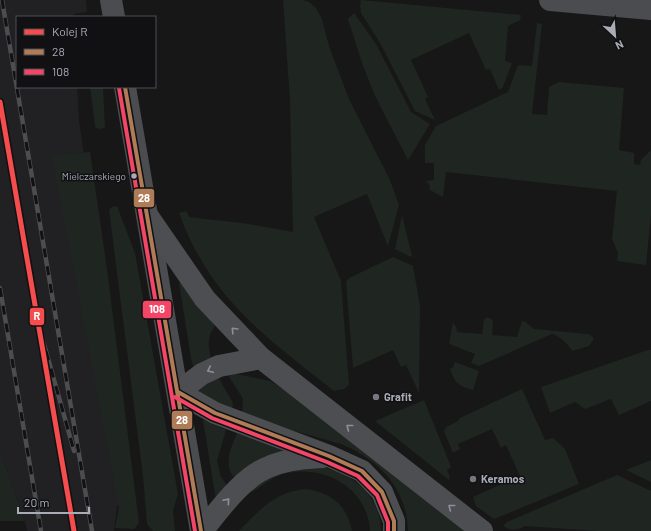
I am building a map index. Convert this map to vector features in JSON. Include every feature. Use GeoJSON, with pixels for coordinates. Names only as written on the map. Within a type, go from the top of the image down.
{"type":"FeatureCollection","features":[{"type":"Feature","properties":{"kind":"main road"},"geometry":{"type":"LineString","coordinates":[[147,215],[205,299],[261,358],[482,531]]}},
{"type":"Feature","properties":{"kind":"main road"},"geometry":{"type":"LineString","coordinates":[[261,358],[220,366],[202,374],[178,392],[215,413],[329,456],[362,471],[382,492],[394,521],[394,531]]}},
{"type":"Feature","properties":{"kind":"main road"},"geometry":{"type":"LineString","coordinates":[[201,531],[238,489],[254,476],[270,466],[294,459],[329,456]]}},
{"type":"Feature","properties":{"kind":"street"},"geometry":{"type":"LineString","coordinates":[[111,0],[114,16]]}},
{"type":"Feature","properties":{"kind":"street"},"geometry":{"type":"LineString","coordinates":[[550,0],[651,9]]}},
{"type":"Feature","properties":{"kind":"street"},"geometry":{"type":"LineString","coordinates":[[125,88],[201,531]]}},
{"type":"Feature","properties":{"kind":"shaded area"},"geometry":{"type":"Polygon","coordinates":[[[0,0],[86,0],[87,12],[74,14],[74,16],[16,16],[16,88],[77,88],[79,120],[133,502],[117,506],[114,531],[27,531],[25,521],[0,451],[0,0]]]}},
{"type":"Feature","properties":{"kind":"shaded area"},"geometry":{"type":"Polygon","coordinates":[[[283,0],[303,0],[309,2],[316,8],[322,19],[329,46],[349,99],[390,180],[399,205],[388,246],[367,194],[314,217],[341,281],[349,385],[344,389],[334,391],[263,334],[224,293],[207,270],[192,243],[179,213],[186,211],[189,217],[249,224],[293,232],[290,101],[283,0]]]}},
{"type":"Feature","properties":{"kind":"shaded area"},"geometry":{"type":"Polygon","coordinates":[[[361,0],[521,15],[520,20],[508,26],[505,61],[512,63],[503,87],[499,90],[490,69],[486,70],[469,33],[411,60],[428,97],[425,99],[435,120],[415,111],[380,43],[361,13],[361,0]]]}},
{"type":"Feature","properties":{"kind":"shaded area"},"geometry":{"type":"Polygon","coordinates":[[[354,13],[376,44],[411,112],[430,124],[408,160],[375,96],[363,66],[348,19],[354,13]]]}},
{"type":"Feature","properties":{"kind":"shaded area"},"geometry":{"type":"Polygon","coordinates":[[[537,23],[542,24],[532,114],[547,115],[549,87],[559,82],[624,88],[619,150],[634,153],[634,164],[640,165],[641,160],[651,150],[651,215],[646,265],[617,261],[618,253],[612,239],[617,191],[446,172],[443,197],[430,190],[429,184],[426,181],[434,180],[434,164],[425,163],[425,145],[436,126],[508,92],[518,65],[532,66],[537,23]]]}},
{"type":"Feature","properties":{"kind":"shaded area"},"geometry":{"type":"Polygon","coordinates":[[[90,88],[103,88],[105,128],[98,129],[95,126],[90,88]]]}},
{"type":"Feature","properties":{"kind":"shaded area"},"geometry":{"type":"Polygon","coordinates":[[[90,152],[107,269],[139,523],[134,529],[115,528],[119,507],[52,156],[90,152]]]}},
{"type":"Feature","properties":{"kind":"shaded area"},"geometry":{"type":"Polygon","coordinates":[[[117,206],[135,253],[178,494],[173,510],[175,531],[153,531],[147,524],[143,476],[109,210],[112,207],[117,206]]]}},
{"type":"Feature","properties":{"kind":"shaded area"},"geometry":{"type":"Polygon","coordinates":[[[402,215],[412,256],[411,257],[395,249],[402,215]]]}},
{"type":"Feature","properties":{"kind":"shaded area"},"geometry":{"type":"Polygon","coordinates":[[[393,257],[413,266],[420,306],[419,393],[406,365],[401,367],[393,350],[353,368],[346,282],[349,278],[393,257]]]}},
{"type":"Feature","properties":{"kind":"shaded area"},"geometry":{"type":"Polygon","coordinates":[[[179,283],[181,283],[215,326],[212,330],[209,341],[211,358],[194,366],[191,358],[179,283]]]}},
{"type":"Feature","properties":{"kind":"shaded area"},"geometry":{"type":"Polygon","coordinates":[[[487,317],[493,320],[492,335],[517,337],[522,321],[524,321],[534,329],[589,334],[593,337],[593,340],[589,346],[572,351],[564,341],[552,334],[479,366],[471,363],[475,354],[449,344],[453,322],[457,332],[482,334],[484,320],[487,317]]]}},
{"type":"Feature","properties":{"kind":"shaded area"},"geometry":{"type":"Polygon","coordinates":[[[651,350],[651,401],[619,415],[611,399],[585,409],[575,402],[550,413],[541,387],[651,350]]]}},
{"type":"Feature","properties":{"kind":"shaded area"},"geometry":{"type":"Polygon","coordinates":[[[455,362],[479,371],[473,390],[460,385],[454,378],[450,369],[453,367],[455,362]]]}},
{"type":"Feature","properties":{"kind":"shaded area"},"geometry":{"type":"Polygon","coordinates":[[[236,374],[270,381],[287,391],[464,529],[463,531],[408,531],[402,502],[396,489],[379,467],[367,458],[341,444],[242,416],[243,399],[228,375],[236,374]]]}},
{"type":"Feature","properties":{"kind":"shaded area"},"geometry":{"type":"Polygon","coordinates":[[[218,377],[233,403],[232,411],[198,392],[198,390],[218,377]]]}},
{"type":"Feature","properties":{"kind":"shaded area"},"geometry":{"type":"Polygon","coordinates":[[[522,389],[545,440],[553,438],[565,449],[579,484],[494,519],[476,506],[473,497],[520,476],[506,445],[501,448],[492,429],[458,444],[460,449],[453,453],[444,431],[446,427],[458,421],[460,418],[522,389]]]}},
{"type":"Feature","properties":{"kind":"shaded area"},"geometry":{"type":"Polygon","coordinates":[[[424,400],[451,467],[447,470],[450,477],[449,480],[375,421],[424,400]]]}},
{"type":"Feature","properties":{"kind":"shaded area"},"geometry":{"type":"Polygon","coordinates":[[[203,420],[226,430],[217,461],[221,477],[228,487],[216,500],[203,420]]]}},
{"type":"Feature","properties":{"kind":"shaded area"},"geometry":{"type":"Polygon","coordinates":[[[237,433],[284,449],[284,451],[234,478],[229,466],[229,456],[237,433]]]}},
{"type":"Feature","properties":{"kind":"shaded area"},"geometry":{"type":"Polygon","coordinates":[[[0,451],[25,521],[0,521],[0,451]]]}},
{"type":"Feature","properties":{"kind":"shaded area"},"geometry":{"type":"Polygon","coordinates":[[[651,460],[651,482],[626,470],[651,460]]]}},
{"type":"Feature","properties":{"kind":"shaded area"},"geometry":{"type":"Polygon","coordinates":[[[319,466],[342,474],[362,487],[376,506],[381,531],[370,531],[367,516],[362,503],[353,492],[342,483],[330,477],[302,471],[287,473],[273,478],[252,492],[249,491],[279,472],[319,466]]]}},
{"type":"Feature","properties":{"kind":"shaded area"},"geometry":{"type":"Polygon","coordinates":[[[617,475],[651,491],[651,531],[597,531],[525,526],[514,530],[503,526],[507,522],[617,475]]]}},
{"type":"Feature","properties":{"kind":"shaded area"},"geometry":{"type":"Polygon","coordinates":[[[306,489],[331,497],[337,502],[346,514],[352,531],[239,531],[269,503],[285,494],[306,489]]]}},
{"type":"Feature","properties":{"kind":"railway"},"geometry":{"type":"LineString","coordinates":[[2,0],[16,83]]}},
{"type":"Feature","properties":{"kind":"railway"},"geometry":{"type":"LineString","coordinates":[[17,88],[92,531]]}},
{"type":"Feature","properties":{"kind":"railway"},"geometry":{"type":"LineString","coordinates":[[31,281],[39,326],[74,451]]}},
{"type":"Feature","properties":{"kind":"railway"},"geometry":{"type":"LineString","coordinates":[[0,288],[41,531]]}},
{"type":"Feature","properties":{"kind":"rail line","name":"R"},"geometry":{"type":"LineString","coordinates":[[0,102],[74,531]]}},
{"type":"Feature","properties":{"kind":"transit line","name":"108"},"geometry":{"type":"LineString","coordinates":[[119,88],[195,531]]}},
{"type":"Feature","properties":{"kind":"transit line","name":"28"},"geometry":{"type":"LineString","coordinates":[[125,88],[201,531]]}},
{"type":"Feature","properties":{"kind":"transit line","name":"28"},"geometry":{"type":"LineString","coordinates":[[178,392],[215,413],[329,456],[362,471],[382,492],[394,521],[394,531]]}},
{"type":"Feature","properties":{"kind":"transit line","name":"108"},"geometry":{"type":"LineString","coordinates":[[175,397],[212,418],[327,462],[358,476],[377,495],[388,522],[388,531]]}},
{"type":"Feature","properties":{"kind":"place","name":"Mielczarskiego"},"geometry":{"type":"Point","coordinates":[134,176]}},
{"type":"Feature","properties":{"kind":"place","name":"Grafit"},"geometry":{"type":"Point","coordinates":[376,397]}},
{"type":"Feature","properties":{"kind":"place","name":"Keramos"},"geometry":{"type":"Point","coordinates":[473,479]}}]}
